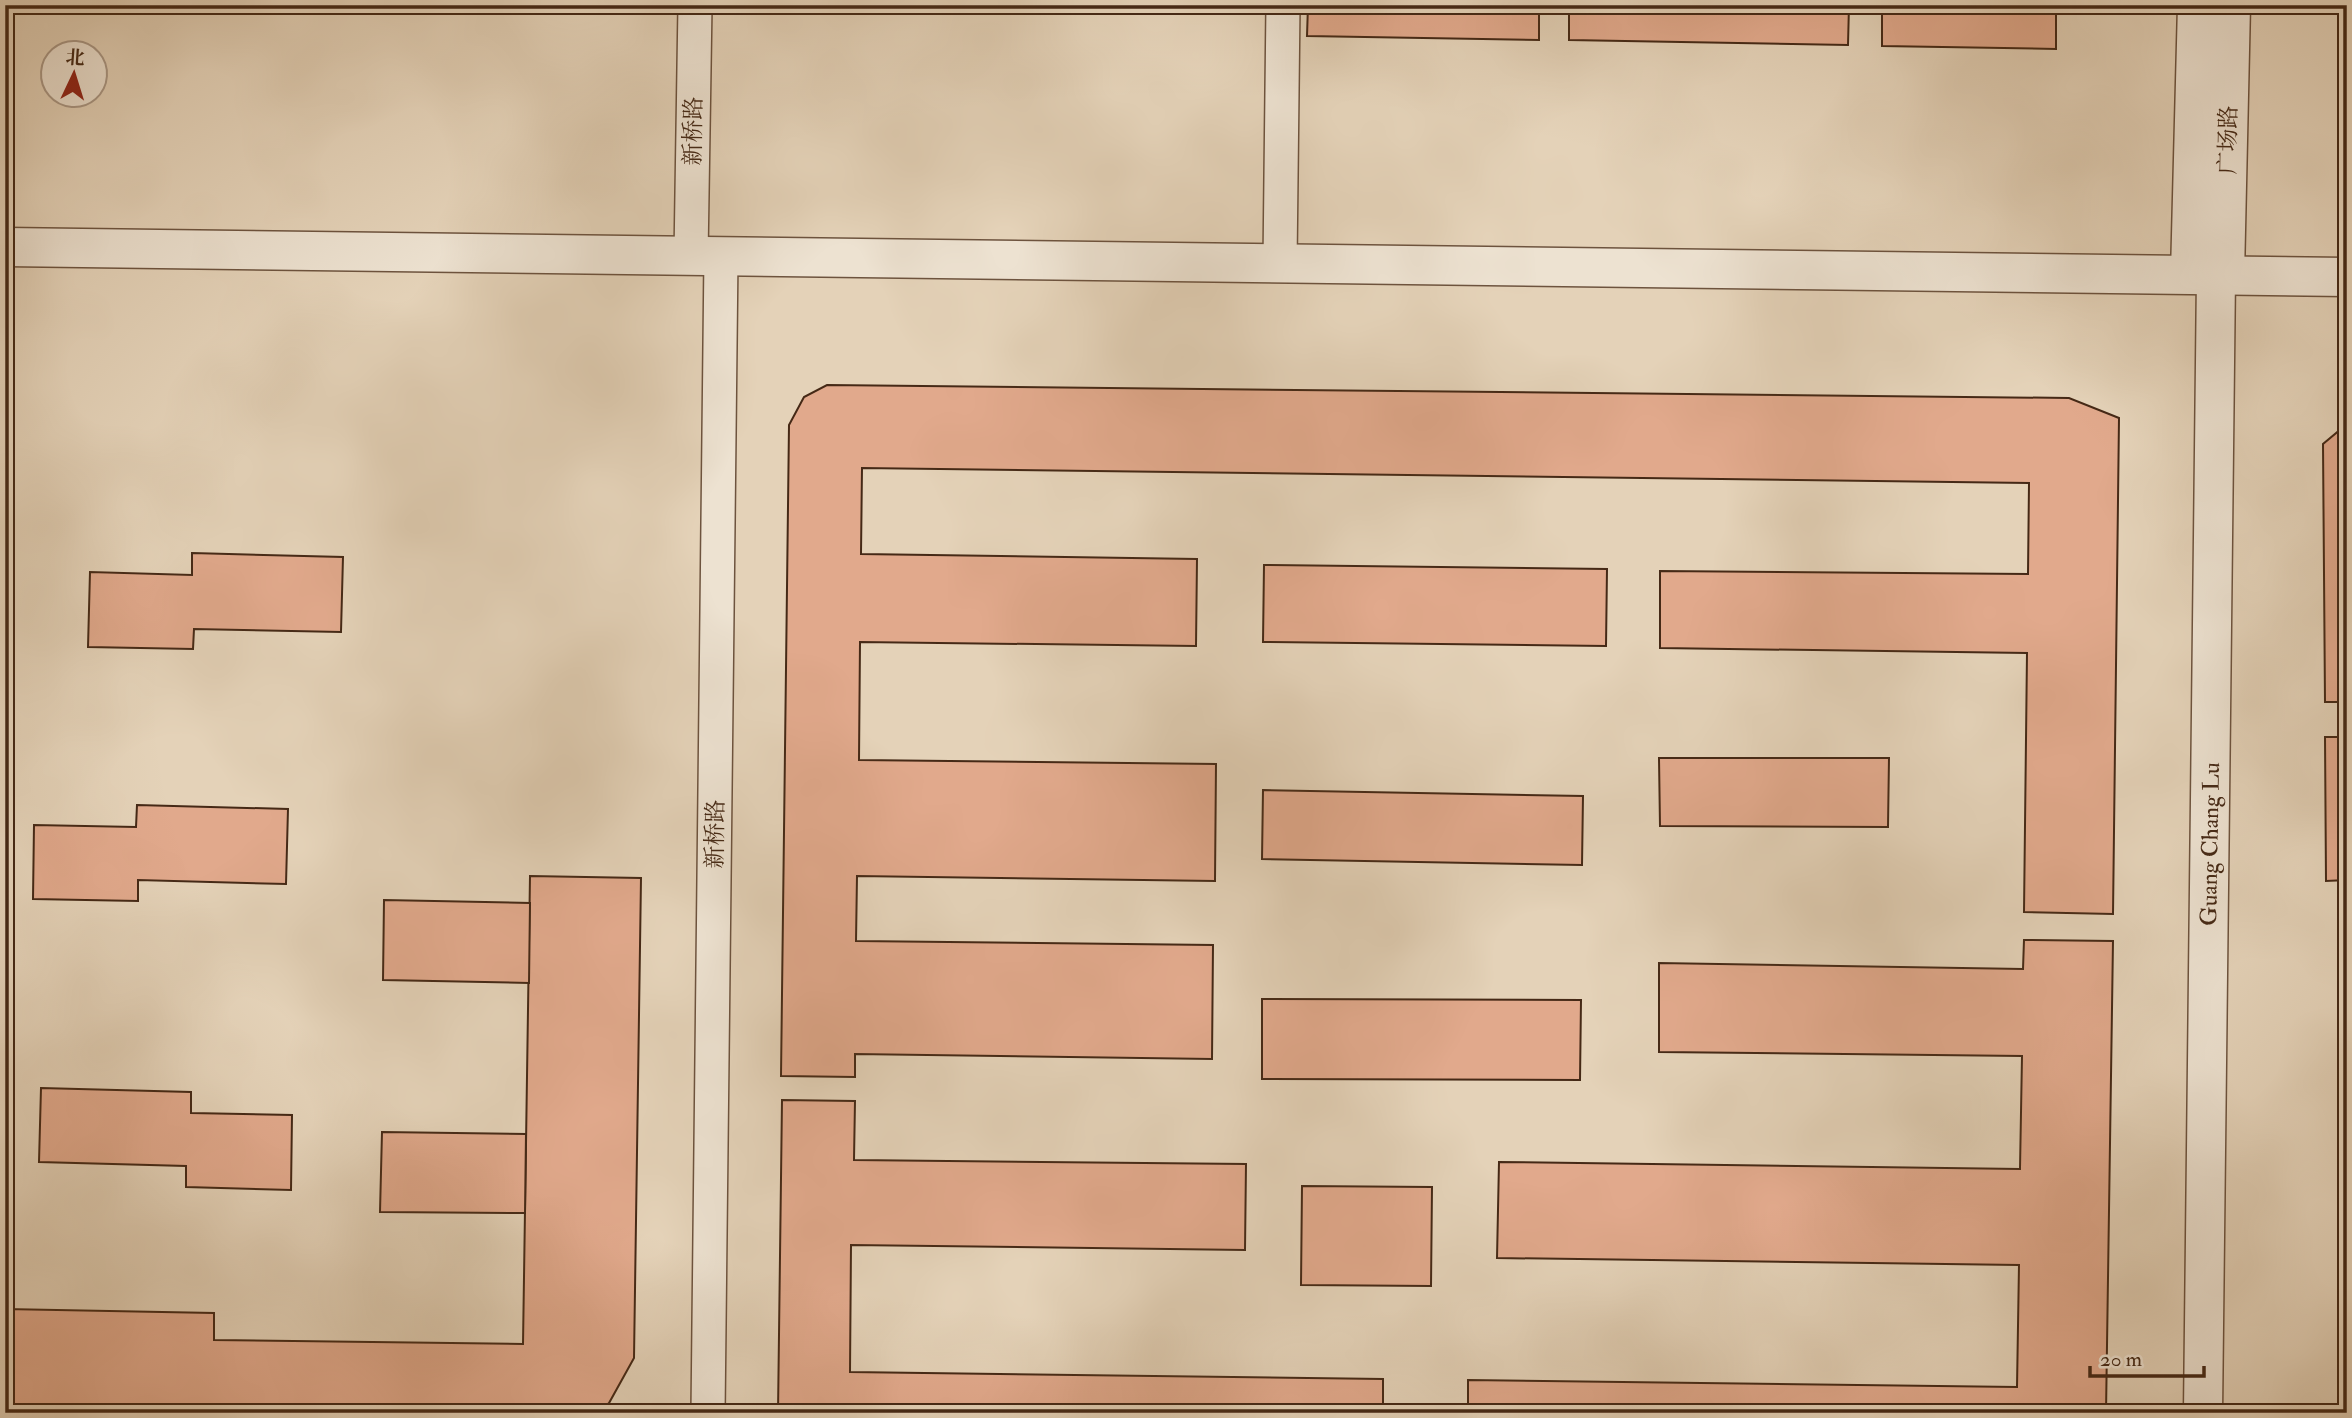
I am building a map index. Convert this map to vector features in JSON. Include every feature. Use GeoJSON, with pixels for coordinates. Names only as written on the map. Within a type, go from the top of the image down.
{"type":"FeatureCollection","features":[{"type":"Feature","properties":{"kind":"street","name":"新桥路"},"geometry":{"type":"LineString","coordinates":[[695,5],[706,256],[708,1413]]}},
{"type":"Feature","properties":{"kind":"street"},"geometry":{"type":"LineString","coordinates":[[1280,263],[1283,5]]}},
{"type":"Feature","properties":{"kind":"street","name":"广场路"},"geometry":{"type":"LineString","coordinates":[[2197,5],[2210,275]]}},
{"type":"Feature","properties":{"kind":"street","name":"广场路"},"geometry":{"type":"LineString","coordinates":[[2210,275],[2231,5]]}},
{"type":"Feature","properties":{"kind":"street"},"geometry":{"type":"LineString","coordinates":[[5,247],[2347,277]]}},
{"type":"Feature","properties":{"kind":"street","name":"Guang Chang Lu"},"geometry":{"type":"LineString","coordinates":[[2203,1413],[2210,275]]}},
{"type":"Feature","properties":{"kind":"building"},"geometry":{"type":"Polygon","coordinates":[[[1308,5],[1539,5],[1539,40],[1307,36],[1308,5]]]}},
{"type":"Feature","properties":{"kind":"building"},"geometry":{"type":"Polygon","coordinates":[[[1569,5],[1849,5],[1848,45],[1569,40],[1569,5]]]}},
{"type":"Feature","properties":{"kind":"building"},"geometry":{"type":"Polygon","coordinates":[[[1882,5],[2056,5],[2056,49],[1882,46],[1882,5]]]}},
{"type":"Feature","properties":{"kind":"building"},"geometry":{"type":"Polygon","coordinates":[[[827,385],[2069,398],[2119,418],[2113,914],[2024,912],[2027,653],[1660,648],[1660,571],[2028,574],[2029,483],[862,468],[861,554],[1197,559],[1196,646],[860,642],[859,760],[1216,764],[1215,881],[857,876],[856,941],[1213,945],[1212,1059],[855,1054],[855,1077],[781,1076],[789,425],[804,397],[827,385]]]}},
{"type":"Feature","properties":{"kind":"building"},"geometry":{"type":"Polygon","coordinates":[[[2347,424],[2347,702],[2325,702],[2323,444],[2347,424]]]}},
{"type":"Feature","properties":{"kind":"building"},"geometry":{"type":"Polygon","coordinates":[[[192,553],[343,557],[341,632],[194,629],[193,649],[88,647],[90,572],[192,575],[192,553]]]}},
{"type":"Feature","properties":{"kind":"building"},"geometry":{"type":"Polygon","coordinates":[[[1264,565],[1607,569],[1606,646],[1263,642],[1264,565]]]}},
{"type":"Feature","properties":{"kind":"building"},"geometry":{"type":"Polygon","coordinates":[[[2325,737],[2347,737],[2347,880],[2326,881],[2325,737]]]}},
{"type":"Feature","properties":{"kind":"building"},"geometry":{"type":"Polygon","coordinates":[[[1659,758],[1889,758],[1888,827],[1660,826],[1659,758]]]}},
{"type":"Feature","properties":{"kind":"building"},"geometry":{"type":"Polygon","coordinates":[[[1263,790],[1583,796],[1582,865],[1262,859],[1263,790]]]}},
{"type":"Feature","properties":{"kind":"building"},"geometry":{"type":"Polygon","coordinates":[[[137,805],[288,809],[286,884],[138,880],[138,901],[33,899],[34,825],[136,827],[137,805]]]}},
{"type":"Feature","properties":{"kind":"building"},"geometry":{"type":"Polygon","coordinates":[[[530,876],[641,878],[634,1358],[609,1403],[598,1413],[213,1413],[213,1410],[5,1407],[5,1309],[214,1313],[214,1340],[523,1344],[530,876]]]}},
{"type":"Feature","properties":{"kind":"building"},"geometry":{"type":"Polygon","coordinates":[[[384,900],[530,903],[529,983],[383,980],[384,900]]]}},
{"type":"Feature","properties":{"kind":"building"},"geometry":{"type":"Polygon","coordinates":[[[2024,940],[2113,941],[2106,1413],[1468,1413],[1468,1380],[2017,1387],[2019,1265],[1497,1258],[1499,1162],[2020,1169],[2022,1056],[1659,1052],[1659,963],[2023,969],[2024,940]]]}},
{"type":"Feature","properties":{"kind":"building"},"geometry":{"type":"Polygon","coordinates":[[[1262,999],[1581,1000],[1580,1080],[1262,1079],[1262,999]]]}},
{"type":"Feature","properties":{"kind":"building"},"geometry":{"type":"Polygon","coordinates":[[[41,1088],[191,1092],[191,1113],[292,1115],[291,1190],[186,1187],[186,1166],[39,1162],[41,1088]]]}},
{"type":"Feature","properties":{"kind":"building"},"geometry":{"type":"Polygon","coordinates":[[[782,1100],[855,1101],[854,1160],[1246,1164],[1245,1250],[851,1245],[850,1372],[1383,1379],[1383,1413],[778,1413],[782,1100]]]}},
{"type":"Feature","properties":{"kind":"building"},"geometry":{"type":"Polygon","coordinates":[[[382,1132],[526,1134],[525,1213],[380,1212],[382,1132]]]}},
{"type":"Feature","properties":{"kind":"building"},"geometry":{"type":"Polygon","coordinates":[[[1302,1186],[1432,1187],[1431,1286],[1301,1285],[1302,1186]]]}}]}
